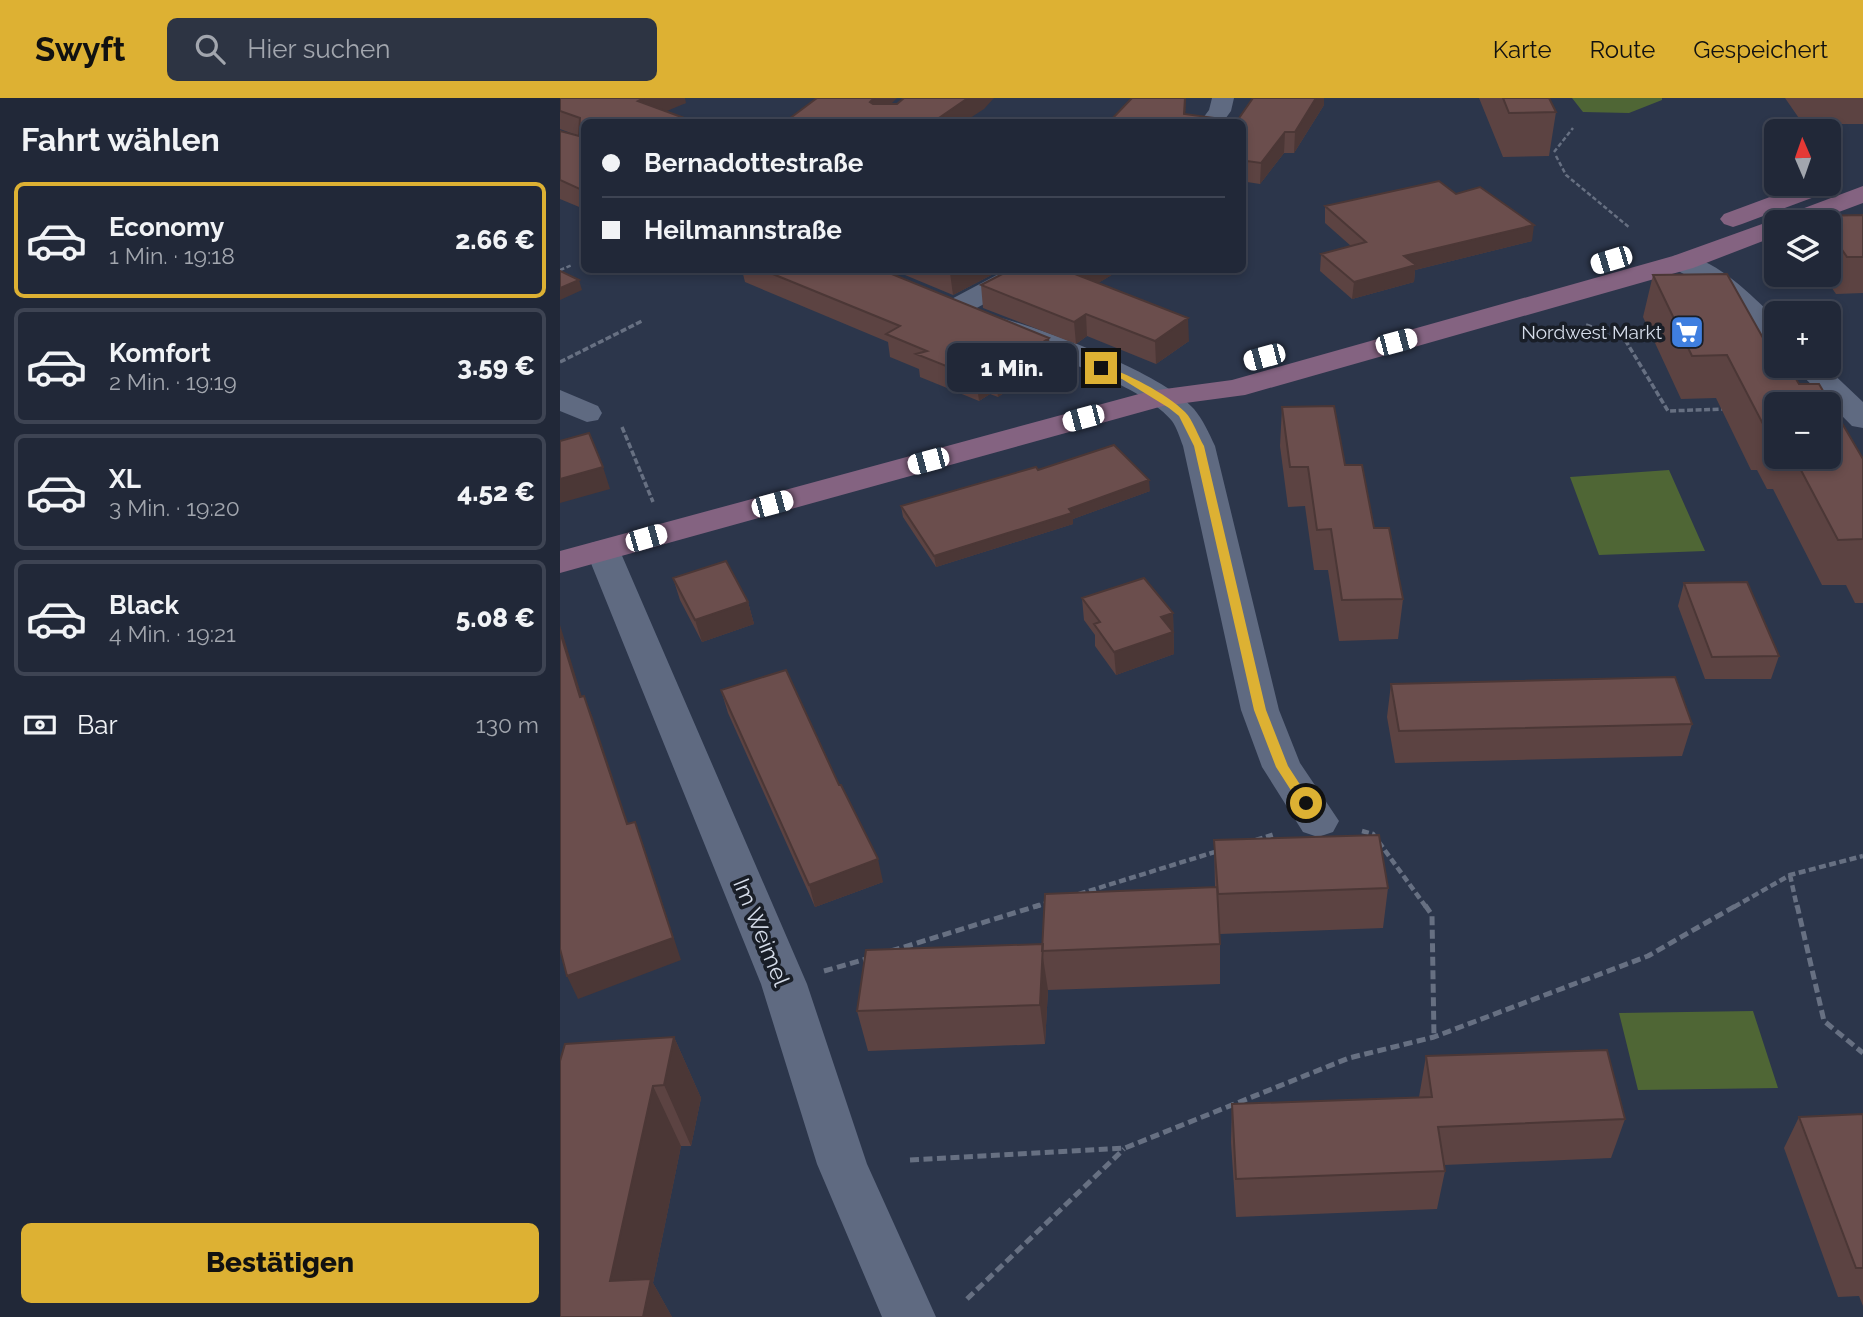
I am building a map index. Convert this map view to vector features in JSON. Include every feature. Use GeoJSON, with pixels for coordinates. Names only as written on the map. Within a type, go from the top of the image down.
{"type":"FeatureCollection","features":[{"type":"Feature","properties":{"kind":"street"},"geometry":{"type":"LineString","coordinates":[[1213,119],[1220,111],[1223,98]]}},
{"type":"Feature","properties":{"kind":"street"},"geometry":{"type":"LineString","coordinates":[[1805,210],[1843,184]]}},
{"type":"Feature","properties":{"kind":"street"},"geometry":{"type":"LineString","coordinates":[[1161,397],[1203,374],[1264,357],[1350,339],[1658,246],[1843,184]]}},
{"type":"Feature","properties":{"kind":"street"},"geometry":{"type":"LineString","coordinates":[[560,562],[1161,397],[1234,389],[1683,262],[1764,232]]}},
{"type":"Feature","properties":{"kind":"street"},"geometry":{"type":"LineString","coordinates":[[1683,262],[1726,286],[1764,323]]}},
{"type":"Feature","properties":{"kind":"street"},"geometry":{"type":"LineString","coordinates":[[1017,273],[942,303],[1125,377],[1161,397],[1183,415],[1199,446],[1260,710],[1282,767],[1318,821]]}},
{"type":"Feature","properties":{"kind":"street"},"geometry":{"type":"LineString","coordinates":[[1820,378],[1863,419]]}},
{"type":"Feature","properties":{"kind":"street"},"geometry":{"type":"LineString","coordinates":[[560,399],[587,413]]}},
{"type":"Feature","properties":{"kind":"street","name":"Im Weimel"},"geometry":{"type":"LineString","coordinates":[[603,551],[784,984],[842,1164],[909,1317]]}},
{"type":"Feature","properties":{"kind":"path"},"geometry":{"type":"LineString","coordinates":[[1573,128],[1555,154],[1566,175],[1630,228]]}},
{"type":"Feature","properties":{"kind":"path"},"geometry":{"type":"LineString","coordinates":[[560,270],[572,265]]}},
{"type":"Feature","properties":{"kind":"path"},"geometry":{"type":"LineString","coordinates":[[560,362],[642,321]]}},
{"type":"Feature","properties":{"kind":"path"},"geometry":{"type":"LineString","coordinates":[[1586,325],[1624,338],[1668,411],[1736,409]]}},
{"type":"Feature","properties":{"kind":"path"},"geometry":{"type":"LineString","coordinates":[[587,413],[617,415],[655,506]]}},
{"type":"Feature","properties":{"kind":"path"},"geometry":{"type":"LineString","coordinates":[[1362,831],[1373,834],[1432,915],[1434,1037]]}},
{"type":"Feature","properties":{"kind":"path"},"geometry":{"type":"LineString","coordinates":[[1249,842],[1276,834]]}},
{"type":"Feature","properties":{"kind":"path"},"geometry":{"type":"LineString","coordinates":[[1075,895],[1222,850]]}},
{"type":"Feature","properties":{"kind":"path"},"geometry":{"type":"LineString","coordinates":[[909,1160],[1125,1148],[1349,1058],[1434,1037],[1648,956],[1790,875],[1863,856]]}},
{"type":"Feature","properties":{"kind":"path"},"geometry":{"type":"LineString","coordinates":[[1790,875],[1824,1021],[1863,1053]]}},
{"type":"Feature","properties":{"kind":"path"},"geometry":{"type":"LineString","coordinates":[[888,952],[1062,899]]}},
{"type":"Feature","properties":{"kind":"path"},"geometry":{"type":"LineString","coordinates":[[822,972],[875,956]]}},
{"type":"Feature","properties":{"kind":"path"},"geometry":{"type":"LineString","coordinates":[[967,1299],[1125,1148]]}},
{"type":"Feature","properties":{"kind":"green space"},"geometry":{"type":"Polygon","coordinates":[[[1572,98],[1662,100],[1629,113],[1583,112],[1572,98]]]}},
{"type":"Feature","properties":{"kind":"green space"},"geometry":{"type":"Polygon","coordinates":[[[1669,470],[1705,551],[1599,555],[1570,477],[1669,470]]]}},
{"type":"Feature","properties":{"kind":"green space"},"geometry":{"type":"Polygon","coordinates":[[[1753,1011],[1778,1088],[1638,1090],[1619,1013],[1753,1011]]]}},
{"type":"Feature","properties":{"kind":"building"},"geometry":{"type":"Polygon","coordinates":[[[560,98],[644,98],[638,101],[687,119],[581,119],[581,190],[560,180],[560,131],[579,136],[580,118],[560,111],[560,98]]]}},
{"type":"Feature","properties":{"kind":"building"},"geometry":{"type":"Polygon","coordinates":[[[817,98],[874,98],[870,102],[873,104],[897,104],[904,98],[968,98],[937,119],[789,119],[817,98]]]}},
{"type":"Feature","properties":{"kind":"building"},"geometry":{"type":"Polygon","coordinates":[[[1132,98],[1185,98],[1184,114],[1222,119],[1112,119],[1132,98]]]}},
{"type":"Feature","properties":{"kind":"building"},"geometry":{"type":"Polygon","coordinates":[[[1253,98],[1316,98],[1295,132],[1285,132],[1261,163],[1247,161],[1246,119],[1238,119],[1253,98]]]}},
{"type":"Feature","properties":{"kind":"building"},"geometry":{"type":"Polygon","coordinates":[[[1503,98],[1549,98],[1556,112],[1509,113],[1503,98]]]}},
{"type":"Feature","properties":{"kind":"building"},"geometry":{"type":"Polygon","coordinates":[[[1439,181],[1456,194],[1480,187],[1534,225],[1404,256],[1416,265],[1354,282],[1321,254],[1366,242],[1325,206],[1439,181]]]}},
{"type":"Feature","properties":{"kind":"building"},"geometry":{"type":"Polygon","coordinates":[[[1841,215],[1863,215],[1863,257],[1847,257],[1841,248],[1841,215]]]}},
{"type":"Feature","properties":{"kind":"building"},"geometry":{"type":"Polygon","coordinates":[[[560,271],[579,280],[560,288],[560,271]]]}},
{"type":"Feature","properties":{"kind":"building"},"geometry":{"type":"Polygon","coordinates":[[[770,273],[889,273],[1049,338],[995,374],[987,371],[976,378],[916,354],[927,351],[886,334],[900,326],[770,273]]]}},
{"type":"Feature","properties":{"kind":"building"},"geometry":{"type":"Polygon","coordinates":[[[1004,273],[1077,273],[1188,318],[1155,341],[1086,314],[1074,322],[981,285],[1004,273]]]}},
{"type":"Feature","properties":{"kind":"building"},"geometry":{"type":"Polygon","coordinates":[[[1727,274],[1764,340],[1764,378],[1796,379],[1799,384],[1819,384],[1824,392],[1764,392],[1764,426],[1727,355],[1692,356],[1653,275],[1727,274]]]}},
{"type":"Feature","properties":{"kind":"building"},"geometry":{"type":"Polygon","coordinates":[[[1334,406],[1345,465],[1362,465],[1374,528],[1389,528],[1403,599],[1342,600],[1331,529],[1317,530],[1308,467],[1290,467],[1282,407],[1334,406]]]}},
{"type":"Feature","properties":{"kind":"building"},"geometry":{"type":"Polygon","coordinates":[[[1841,422],[1863,459],[1863,539],[1838,540],[1800,469],[1841,469],[1841,422]]]}},
{"type":"Feature","properties":{"kind":"building"},"geometry":{"type":"Polygon","coordinates":[[[589,433],[603,467],[560,479],[560,441],[589,433]]]}},
{"type":"Feature","properties":{"kind":"building"},"geometry":{"type":"Polygon","coordinates":[[[1114,445],[1149,480],[1069,509],[1072,513],[934,556],[901,506],[1036,467],[1038,470],[1114,445]]]}},
{"type":"Feature","properties":{"kind":"building"},"geometry":{"type":"Polygon","coordinates":[[[726,561],[748,602],[695,620],[673,578],[726,561]]]}},
{"type":"Feature","properties":{"kind":"building"},"geometry":{"type":"Polygon","coordinates":[[[1144,578],[1173,613],[1161,617],[1173,632],[1114,652],[1094,624],[1100,622],[1082,598],[1144,578]]]}},
{"type":"Feature","properties":{"kind":"building"},"geometry":{"type":"Polygon","coordinates":[[[1747,582],[1779,656],[1712,657],[1684,583],[1747,582]]]}},
{"type":"Feature","properties":{"kind":"building"},"geometry":{"type":"Polygon","coordinates":[[[560,632],[580,697],[584,696],[627,824],[635,822],[673,938],[567,976],[560,949],[560,632]]]}},
{"type":"Feature","properties":{"kind":"building"},"geometry":{"type":"Polygon","coordinates":[[[786,670],[839,785],[878,859],[809,885],[721,690],[786,670]]]}},
{"type":"Feature","properties":{"kind":"building"},"geometry":{"type":"Polygon","coordinates":[[[1675,677],[1692,724],[1399,731],[1391,684],[1675,677]]]}},
{"type":"Feature","properties":{"kind":"building"},"geometry":{"type":"Polygon","coordinates":[[[1379,835],[1388,888],[1218,894],[1214,840],[1379,835]]]}},
{"type":"Feature","properties":{"kind":"building"},"geometry":{"type":"Polygon","coordinates":[[[1217,887],[1220,944],[1042,951],[1045,894],[1217,887]]]}},
{"type":"Feature","properties":{"kind":"building"},"geometry":{"type":"Polygon","coordinates":[[[1043,944],[1040,1005],[857,1011],[866,950],[1043,944]]]}},
{"type":"Feature","properties":{"kind":"building"},"geometry":{"type":"Polygon","coordinates":[[[674,1037],[664,1085],[653,1086],[610,1281],[651,1279],[643,1317],[560,1317],[560,1061],[565,1044],[674,1037]]]}},
{"type":"Feature","properties":{"kind":"building"},"geometry":{"type":"Polygon","coordinates":[[[1607,1050],[1625,1119],[1438,1127],[1445,1171],[1236,1179],[1232,1104],[1432,1097],[1426,1056],[1607,1050]]]}},
{"type":"Feature","properties":{"kind":"building"},"geometry":{"type":"Polygon","coordinates":[[[1863,1114],[1863,1268],[1856,1268],[1799,1117],[1863,1114]]]}},
{"type":"Feature","properties":{"kind":"place","name":"Nordwest Markt"},"geometry":{"type":"Point","coordinates":[1687,332]}},
{"type":"Feature","properties":{"kind":"route"},"geometry":{"type":"LineString","coordinates":[[1101,368],[1125,377],[1161,397],[1183,415],[1199,446],[1260,710],[1282,767],[1306,803]]}}]}
